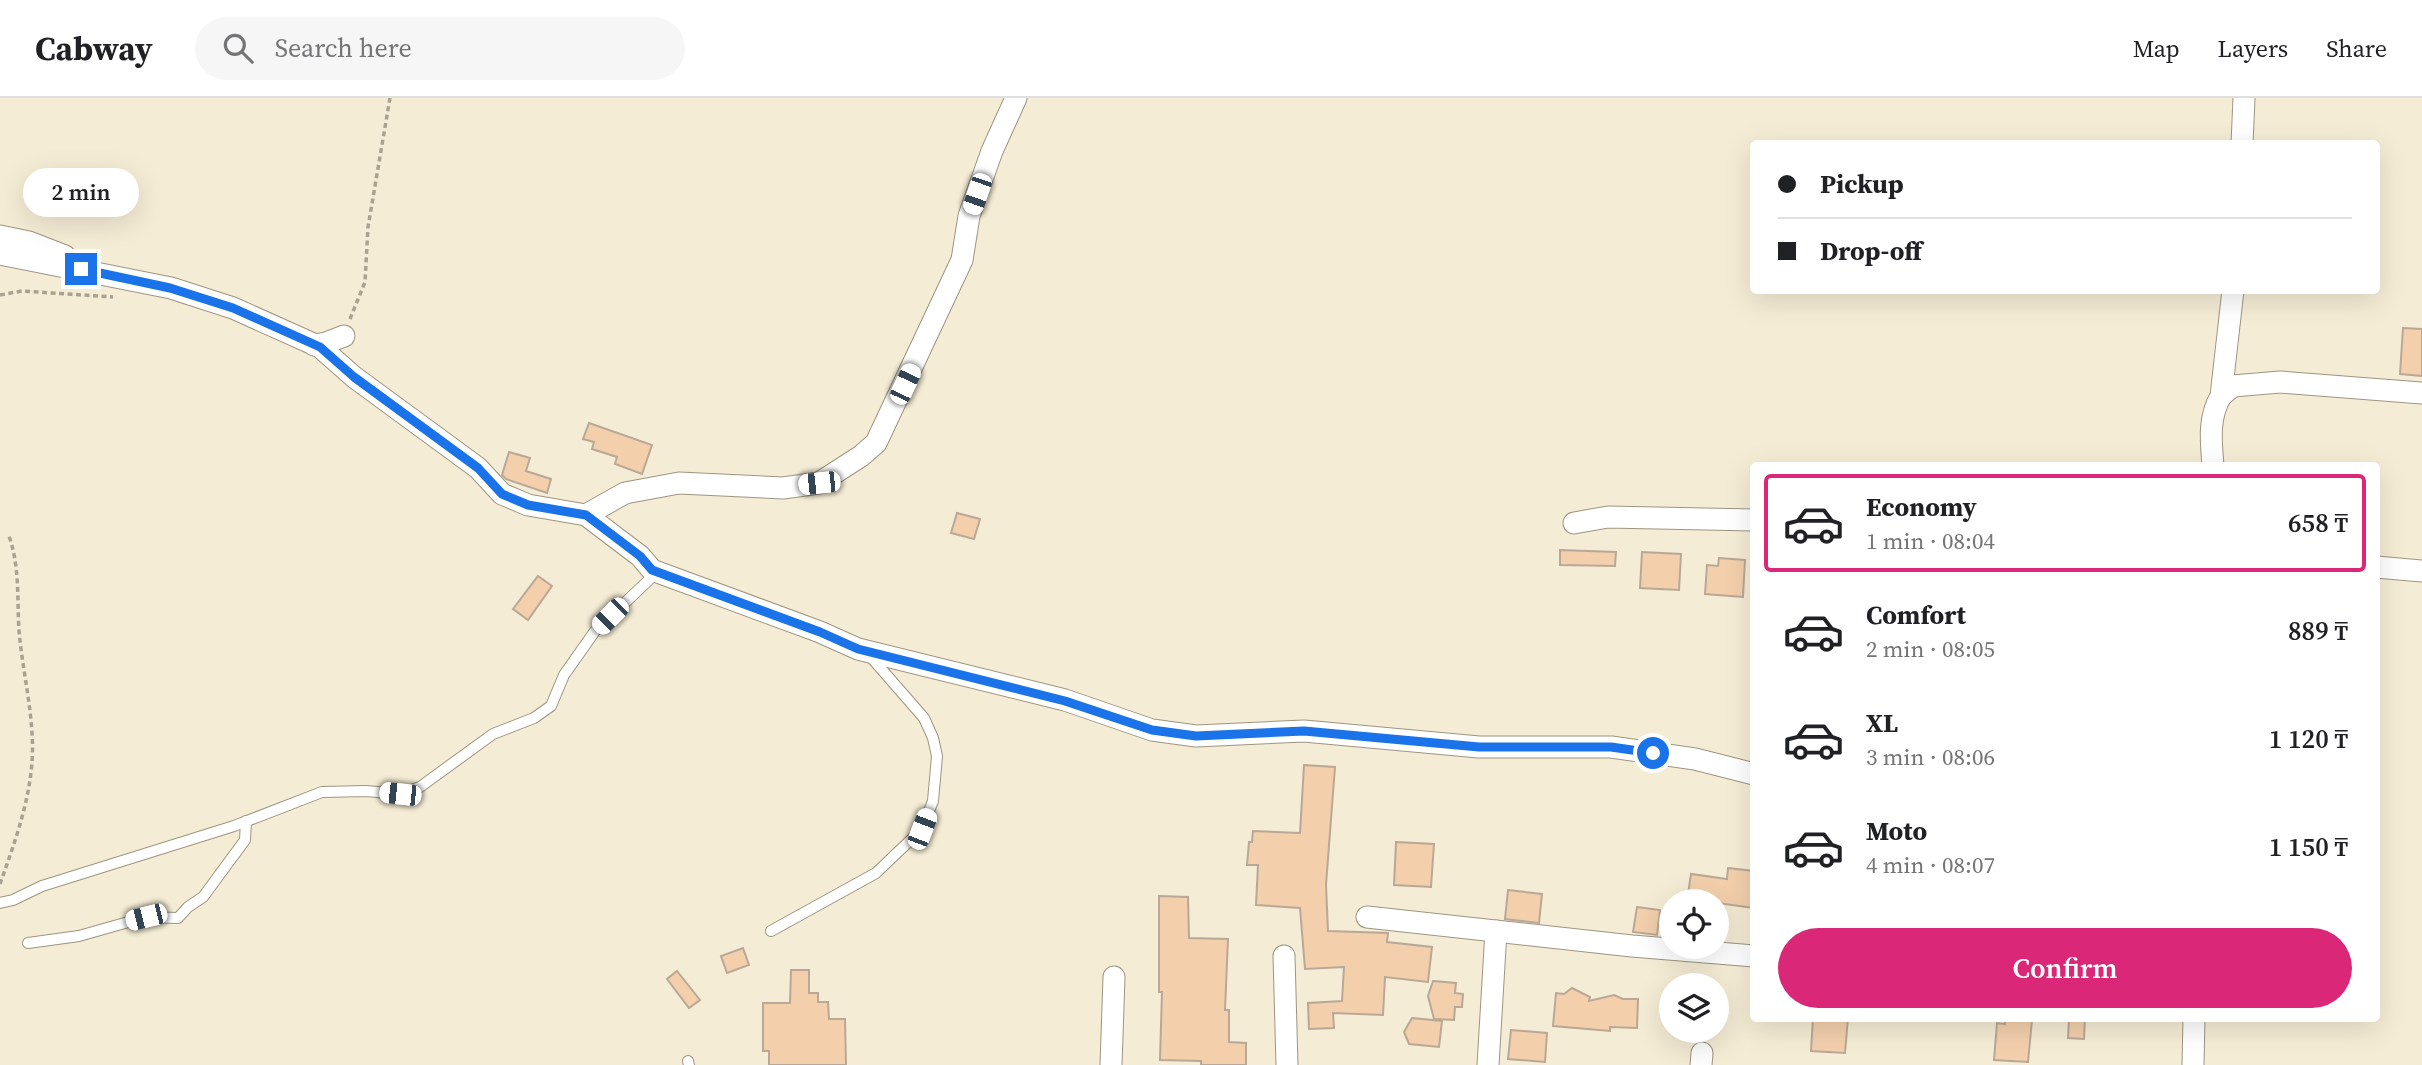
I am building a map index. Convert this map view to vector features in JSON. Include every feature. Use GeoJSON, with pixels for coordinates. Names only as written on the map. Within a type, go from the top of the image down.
{"type":"FeatureCollection","features":[{"type":"Feature","properties":{"kind":"street"},"geometry":{"type":"LineString","coordinates":[[586,515],[625,493],[679,483],[783,488],[819,483],[876,443],[962,260],[969,216],[992,151],[1016,98]]}},
{"type":"Feature","properties":{"kind":"street"},"geometry":{"type":"LineString","coordinates":[[2242,140],[2244,98]]}},
{"type":"Feature","properties":{"kind":"street"},"geometry":{"type":"LineString","coordinates":[[0,236],[29,242],[73,259],[124,271],[233,308],[314,345],[478,468],[502,494],[528,505],[586,515],[640,556],[652,570],[865,651],[1065,701],[1152,730],[1196,736],[1304,731],[1479,747],[1611,747],[1695,759],[1750,774]]}},
{"type":"Feature","properties":{"kind":"street"},"geometry":{"type":"LineString","coordinates":[[0,254],[170,288]]}},
{"type":"Feature","properties":{"kind":"street"},"geometry":{"type":"LineString","coordinates":[[2213,462],[2213,410],[2221,396],[2233,294]]}},
{"type":"Feature","properties":{"kind":"street"},"geometry":{"type":"LineString","coordinates":[[314,345],[344,336]]}},
{"type":"Feature","properties":{"kind":"street"},"geometry":{"type":"LineString","coordinates":[[2221,396],[2233,387],[2280,382],[2422,393]]}},
{"type":"Feature","properties":{"kind":"street"},"geometry":{"type":"LineString","coordinates":[[1574,523],[1608,517],[1750,520]]}},
{"type":"Feature","properties":{"kind":"street"},"geometry":{"type":"LineString","coordinates":[[2380,568],[2422,571]]}},
{"type":"Feature","properties":{"kind":"street"},"geometry":{"type":"LineString","coordinates":[[1367,917],[1750,956]]}},
{"type":"Feature","properties":{"kind":"street"},"geometry":{"type":"LineString","coordinates":[[1488,1065],[1496,931]]}},
{"type":"Feature","properties":{"kind":"street"},"geometry":{"type":"LineString","coordinates":[[1284,956],[1287,1065]]}},
{"type":"Feature","properties":{"kind":"street"},"geometry":{"type":"LineString","coordinates":[[1111,1065],[1114,976]]}},
{"type":"Feature","properties":{"kind":"street"},"geometry":{"type":"LineString","coordinates":[[2193,1065],[2194,1022]]}},
{"type":"Feature","properties":{"kind":"lane"},"geometry":{"type":"LineString","coordinates":[[0,903],[42,886],[182,844],[322,792],[366,791],[400,794],[420,787],[493,734],[534,718],[551,706],[564,675],[595,631],[651,578],[665,573]]}},
{"type":"Feature","properties":{"kind":"lane"},"geometry":{"type":"LineString","coordinates":[[771,931],[876,873],[922,829],[933,802],[937,756],[924,719],[865,651]]}},
{"type":"Feature","properties":{"kind":"lane"},"geometry":{"type":"LineString","coordinates":[[27,943],[79,936],[146,917],[178,918],[203,897],[245,840],[246,821]]}},
{"type":"Feature","properties":{"kind":"path"},"geometry":{"type":"LineString","coordinates":[[344,336],[365,282],[369,228],[390,98]]}},
{"type":"Feature","properties":{"kind":"path"},"geometry":{"type":"LineString","coordinates":[[0,295],[22,291],[88,297],[121,296]]}},
{"type":"Feature","properties":{"kind":"path"},"geometry":{"type":"LineString","coordinates":[[0,884],[17,838],[31,777],[33,734],[19,633],[16,556],[9,536]]}},
{"type":"Feature","properties":{"kind":"building"},"geometry":{"type":"Polygon","coordinates":[[[2403,328],[2422,329],[2422,376],[2400,374],[2403,328]]]}},
{"type":"Feature","properties":{"kind":"building"},"geometry":{"type":"Polygon","coordinates":[[[589,423],[652,445],[642,474],[615,464],[617,457],[592,449],[594,442],[583,439],[589,423]]]}},
{"type":"Feature","properties":{"kind":"building"},"geometry":{"type":"Polygon","coordinates":[[[509,452],[530,458],[526,471],[551,479],[547,493],[506,479],[502,475],[509,452]]]}},
{"type":"Feature","properties":{"kind":"building"},"geometry":{"type":"Polygon","coordinates":[[[957,513],[980,519],[974,539],[951,533],[957,513]]]}},
{"type":"Feature","properties":{"kind":"building"},"geometry":{"type":"Polygon","coordinates":[[[1560,550],[1616,552],[1615,566],[1560,565],[1560,550]]]}},
{"type":"Feature","properties":{"kind":"building"},"geometry":{"type":"Polygon","coordinates":[[[1642,552],[1681,554],[1679,590],[1640,588],[1642,552]]]}},
{"type":"Feature","properties":{"kind":"building"},"geometry":{"type":"Polygon","coordinates":[[[1719,558],[1745,560],[1743,597],[1705,594],[1707,565],[1718,566],[1719,558]]]}},
{"type":"Feature","properties":{"kind":"building"},"geometry":{"type":"Polygon","coordinates":[[[538,576],[552,586],[528,620],[513,609],[538,576]]]}},
{"type":"Feature","properties":{"kind":"building"},"geometry":{"type":"Polygon","coordinates":[[[1304,765],[1335,767],[1326,885],[1328,931],[1388,933],[1387,942],[1432,947],[1428,982],[1385,977],[1383,1015],[1333,1013],[1334,1028],[1309,1029],[1308,1003],[1342,1001],[1344,967],[1305,969],[1300,908],[1256,905],[1258,865],[1247,865],[1253,831],[1300,833],[1304,765]]]}},
{"type":"Feature","properties":{"kind":"building"},"geometry":{"type":"Polygon","coordinates":[[[1396,842],[1434,844],[1431,887],[1394,885],[1396,842]]]}},
{"type":"Feature","properties":{"kind":"building"},"geometry":{"type":"Polygon","coordinates":[[[1728,868],[1750,871],[1750,907],[1729,905],[1729,889],[1689,889],[1691,874],[1727,879],[1728,868]]]}},
{"type":"Feature","properties":{"kind":"building"},"geometry":{"type":"Polygon","coordinates":[[[1508,890],[1542,894],[1539,923],[1505,919],[1508,890]]]}},
{"type":"Feature","properties":{"kind":"building"},"geometry":{"type":"Polygon","coordinates":[[[1159,896],[1188,897],[1189,938],[1228,939],[1225,1010],[1229,1010],[1229,1042],[1246,1043],[1246,1065],[1201,1065],[1201,1061],[1160,1060],[1162,992],[1159,992],[1159,896]]]}},
{"type":"Feature","properties":{"kind":"building"},"geometry":{"type":"Polygon","coordinates":[[[1637,907],[1659,910],[1657,935],[1633,932],[1637,907]]]}},
{"type":"Feature","properties":{"kind":"building"},"geometry":{"type":"Polygon","coordinates":[[[743,948],[749,965],[727,973],[721,956],[743,948]]]}},
{"type":"Feature","properties":{"kind":"building"},"geometry":{"type":"Polygon","coordinates":[[[791,970],[809,970],[809,993],[818,993],[818,1002],[828,1002],[829,1019],[845,1019],[846,1065],[769,1065],[769,1051],[763,1051],[763,1003],[790,1003],[791,970]]]}},
{"type":"Feature","properties":{"kind":"building"},"geometry":{"type":"Polygon","coordinates":[[[677,971],[700,1000],[689,1008],[667,979],[677,971]]]}},
{"type":"Feature","properties":{"kind":"building"},"geometry":{"type":"Polygon","coordinates":[[[1433,981],[1456,983],[1455,993],[1463,994],[1462,1007],[1455,1007],[1454,1020],[1434,1019],[1428,996],[1433,981]]]}},
{"type":"Feature","properties":{"kind":"building"},"geometry":{"type":"Polygon","coordinates":[[[1572,988],[1590,997],[1589,1001],[1614,995],[1623,999],[1638,999],[1637,1028],[1610,1027],[1610,1031],[1553,1026],[1556,993],[1564,994],[1572,988]]]}},
{"type":"Feature","properties":{"kind":"building"},"geometry":{"type":"Polygon","coordinates":[[[1412,1018],[1442,1021],[1439,1047],[1409,1044],[1404,1032],[1412,1018]]]}},
{"type":"Feature","properties":{"kind":"building"},"geometry":{"type":"Polygon","coordinates":[[[1813,1022],[1848,1022],[1845,1053],[1811,1051],[1813,1022]]]}},
{"type":"Feature","properties":{"kind":"building"},"geometry":{"type":"Polygon","coordinates":[[[2032,1022],[2028,1062],[1994,1060],[1997,1023],[2032,1022]]]}},
{"type":"Feature","properties":{"kind":"building"},"geometry":{"type":"Polygon","coordinates":[[[2069,1022],[2085,1022],[2084,1039],[2068,1038],[2069,1022]]]}},
{"type":"Feature","properties":{"kind":"building"},"geometry":{"type":"Polygon","coordinates":[[[1511,1030],[1547,1033],[1545,1062],[1508,1059],[1511,1030]]]}},
{"type":"Feature","properties":{"kind":"route"},"geometry":{"type":"LineString","coordinates":[[81,269],[170,288],[233,308],[320,347],[354,377],[478,468],[502,494],[528,505],[586,515],[640,556],[652,570],[820,632],[858,649],[1065,701],[1152,730],[1196,736],[1304,731],[1479,747],[1611,747],[1653,753]]}}]}
